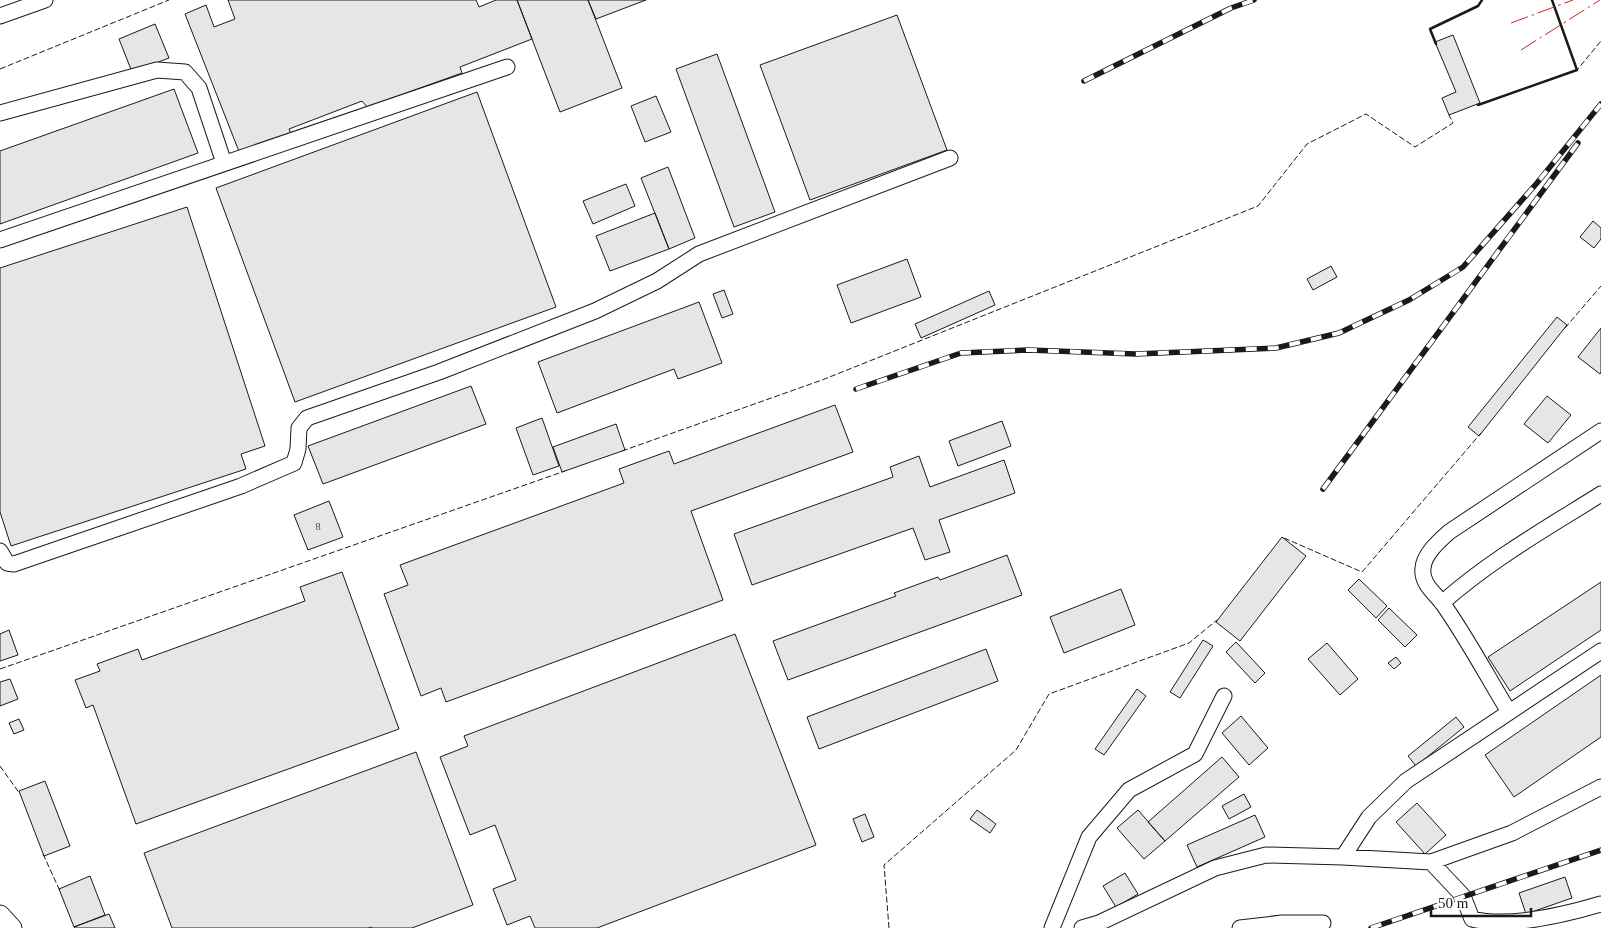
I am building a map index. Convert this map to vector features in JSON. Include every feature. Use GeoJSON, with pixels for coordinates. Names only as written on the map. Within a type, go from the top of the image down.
{"type":"FeatureCollection","features":[{"type":"Feature","properties":{"kind":"main road"},"geometry":{"type":"LineString","coordinates":[[0,915],[12,928]]}},
{"type":"Feature","properties":{"kind":"street"},"geometry":{"type":"LineString","coordinates":[[0,16],[45,0]]}},
{"type":"Feature","properties":{"kind":"street"},"geometry":{"type":"LineString","coordinates":[[0,240],[507,67]]}},
{"type":"Feature","properties":{"kind":"street"},"geometry":{"type":"LineString","coordinates":[[0,113],[157,70],[185,72],[199,88],[224,163]]}},
{"type":"Feature","properties":{"kind":"street"},"geometry":{"type":"LineString","coordinates":[[0,551],[6,563],[14,564],[241,486],[294,463],[298,448],[299,428],[307,418],[439,372],[595,312],[657,281],[700,254],[950,158]]}},
{"type":"Feature","properties":{"kind":"street"},"geometry":{"type":"LineString","coordinates":[[1509,712],[1442,603],[1426,584],[1423,568],[1426,559],[1439,541],[1460,523],[1601,431]]}},
{"type":"Feature","properties":{"kind":"street"},"geometry":{"type":"LineString","coordinates":[[1442,603],[1486,568],[1601,494]]}},
{"type":"Feature","properties":{"kind":"street"},"geometry":{"type":"LineString","coordinates":[[1343,857],[1368,817],[1406,781],[1601,650]]}},
{"type":"Feature","properties":{"kind":"street"},"geometry":{"type":"LineString","coordinates":[[1052,928],[1089,837],[1128,790],[1195,754],[1224,696]]}},
{"type":"Feature","properties":{"kind":"street"},"geometry":{"type":"LineString","coordinates":[[1082,928],[1099,923],[1215,868],[1266,854],[1431,862],[1512,833],[1601,787]]}},
{"type":"Feature","properties":{"kind":"street"},"geometry":{"type":"LineString","coordinates":[[1431,862],[1463,896],[1472,919],[1481,926],[1509,926],[1537,922],[1601,904]]}},
{"type":"Feature","properties":{"kind":"street"},"geometry":{"type":"LineString","coordinates":[[1240,928],[1282,923],[1323,923]]}},
{"type":"Feature","properties":{"kind":"building"},"geometry":{"type":"Polygon","coordinates":[[[228,0],[476,0],[479,7],[496,0],[517,0],[532,39],[460,67],[462,73],[367,107],[362,101],[289,129],[291,134],[240,154],[185,14],[206,5],[214,27],[235,19],[228,0]]]}},
{"type":"Feature","properties":{"kind":"building"},"geometry":{"type":"Polygon","coordinates":[[[517,0],[588,0],[622,88],[560,112],[517,0]]]}},
{"type":"Feature","properties":{"kind":"building"},"geometry":{"type":"Polygon","coordinates":[[[588,0],[646,0],[596,19],[588,0]]]}},
{"type":"Feature","properties":{"kind":"building"},"geometry":{"type":"Polygon","coordinates":[[[897,15],[947,150],[810,200],[760,65],[897,15]]]}},
{"type":"Feature","properties":{"kind":"building"},"geometry":{"type":"Polygon","coordinates":[[[155,24],[169,58],[132,72],[119,39],[155,24]]]}},
{"type":"Feature","properties":{"kind":"building"},"geometry":{"type":"Polygon","coordinates":[[[1453,35],[1480,103],[1449,115],[1442,98],[1456,92],[1435,42],[1453,35]]]}},
{"type":"Feature","properties":{"kind":"building"},"geometry":{"type":"Polygon","coordinates":[[[717,54],[775,212],[734,227],[676,69],[717,54]]]}},
{"type":"Feature","properties":{"kind":"building"},"geometry":{"type":"Polygon","coordinates":[[[174,89],[198,153],[0,224],[0,151],[174,89]]]}},
{"type":"Feature","properties":{"kind":"building"},"geometry":{"type":"Polygon","coordinates":[[[477,92],[556,307],[295,402],[216,188],[477,92]]]}},
{"type":"Feature","properties":{"kind":"building"},"geometry":{"type":"Polygon","coordinates":[[[656,96],[671,132],[645,142],[631,106],[656,96]]]}},
{"type":"Feature","properties":{"kind":"building"},"geometry":{"type":"Polygon","coordinates":[[[668,167],[695,238],[669,249],[641,178],[668,167]]]}},
{"type":"Feature","properties":{"kind":"building"},"geometry":{"type":"Polygon","coordinates":[[[626,184],[635,206],[593,224],[583,201],[626,184]]]}},
{"type":"Feature","properties":{"kind":"building"},"geometry":{"type":"Polygon","coordinates":[[[187,207],[265,446],[241,454],[246,469],[11,546],[0,512],[0,268],[187,207]]]}},
{"type":"Feature","properties":{"kind":"building"},"geometry":{"type":"Polygon","coordinates":[[[655,213],[669,249],[610,271],[596,236],[655,213]]]}},
{"type":"Feature","properties":{"kind":"building"},"geometry":{"type":"Polygon","coordinates":[[[1593,221],[1601,228],[1601,239],[1594,248],[1580,237],[1593,221]]]}},
{"type":"Feature","properties":{"kind":"building"},"geometry":{"type":"Polygon","coordinates":[[[907,259],[921,297],[851,323],[837,285],[907,259]]]}},
{"type":"Feature","properties":{"kind":"building"},"geometry":{"type":"Polygon","coordinates":[[[1331,266],[1337,277],[1313,290],[1307,279],[1331,266]]]}},
{"type":"Feature","properties":{"kind":"building"},"geometry":{"type":"Polygon","coordinates":[[[724,290],[733,314],[722,318],[713,294],[724,290]]]}},
{"type":"Feature","properties":{"kind":"building"},"geometry":{"type":"Polygon","coordinates":[[[989,291],[995,305],[921,338],[915,324],[989,291]]]}},
{"type":"Feature","properties":{"kind":"building"},"geometry":{"type":"Polygon","coordinates":[[[699,302],[722,363],[678,379],[674,369],[557,413],[538,362],[699,302]]]}},
{"type":"Feature","properties":{"kind":"building"},"geometry":{"type":"Polygon","coordinates":[[[1557,317],[1567,325],[1479,436],[1468,427],[1557,317]]]}},
{"type":"Feature","properties":{"kind":"building"},"geometry":{"type":"Polygon","coordinates":[[[1601,328],[1601,372],[1600,374],[1578,357],[1601,328]]]}},
{"type":"Feature","properties":{"kind":"building"},"geometry":{"type":"Polygon","coordinates":[[[471,386],[486,424],[323,484],[308,446],[471,386]]]}},
{"type":"Feature","properties":{"kind":"building"},"geometry":{"type":"Polygon","coordinates":[[[1547,396],[1571,415],[1548,443],[1524,424],[1547,396]]]}},
{"type":"Feature","properties":{"kind":"building"},"geometry":{"type":"Polygon","coordinates":[[[835,405],[853,452],[691,511],[723,600],[446,702],[441,688],[421,696],[384,594],[408,585],[400,565],[624,483],[619,469],[669,451],[674,464],[835,405]]]}},
{"type":"Feature","properties":{"kind":"building"},"geometry":{"type":"Polygon","coordinates":[[[542,418],[559,466],[533,475],[516,428],[542,418]]]}},
{"type":"Feature","properties":{"kind":"building"},"geometry":{"type":"Polygon","coordinates":[[[1002,421],[1011,446],[958,466],[949,441],[1002,421]]]}},
{"type":"Feature","properties":{"kind":"building"},"geometry":{"type":"Polygon","coordinates":[[[616,424],[625,450],[562,472],[553,447],[616,424]]]}},
{"type":"Feature","properties":{"kind":"building"},"geometry":{"type":"Polygon","coordinates":[[[919,456],[930,487],[1004,460],[1015,493],[939,520],[950,552],[925,560],[913,528],[752,585],[734,534],[893,477],[890,467],[919,456]]]}},
{"type":"Feature","properties":{"kind":"building"},"geometry":{"type":"Polygon","coordinates":[[[329,501],[343,537],[308,550],[294,515],[329,501]]]}},
{"type":"Feature","properties":{"kind":"building"},"geometry":{"type":"Polygon","coordinates":[[[1282,537],[1306,556],[1240,641],[1216,622],[1282,537]]]}},
{"type":"Feature","properties":{"kind":"building"},"geometry":{"type":"Polygon","coordinates":[[[1007,555],[1022,595],[788,680],[773,641],[896,596],[894,593],[938,577],[940,580],[1007,555]]]}},
{"type":"Feature","properties":{"kind":"building"},"geometry":{"type":"Polygon","coordinates":[[[342,572],[399,729],[136,824],[93,705],[86,708],[75,680],[100,671],[97,664],[138,649],[142,660],[305,601],[300,587],[342,572]]]}},
{"type":"Feature","properties":{"kind":"building"},"geometry":{"type":"Polygon","coordinates":[[[1359,579],[1387,606],[1376,618],[1348,590],[1359,579]]]}},
{"type":"Feature","properties":{"kind":"building"},"geometry":{"type":"Polygon","coordinates":[[[1601,582],[1601,630],[1510,691],[1488,657],[1601,582]]]}},
{"type":"Feature","properties":{"kind":"building"},"geometry":{"type":"Polygon","coordinates":[[[1121,589],[1135,625],[1064,653],[1050,617],[1121,589]]]}},
{"type":"Feature","properties":{"kind":"building"},"geometry":{"type":"Polygon","coordinates":[[[1389,608],[1417,635],[1405,647],[1378,620],[1389,608]]]}},
{"type":"Feature","properties":{"kind":"building"},"geometry":{"type":"Polygon","coordinates":[[[9,630],[18,655],[0,661],[0,634],[9,630]]]}},
{"type":"Feature","properties":{"kind":"building"},"geometry":{"type":"Polygon","coordinates":[[[735,634],[816,845],[597,928],[535,928],[530,916],[507,925],[493,889],[516,880],[495,825],[470,835],[440,757],[468,746],[464,736],[735,634]]]}},
{"type":"Feature","properties":{"kind":"building"},"geometry":{"type":"Polygon","coordinates":[[[1203,640],[1213,646],[1180,698],[1170,692],[1203,640]]]}},
{"type":"Feature","properties":{"kind":"building"},"geometry":{"type":"Polygon","coordinates":[[[1236,642],[1265,673],[1255,683],[1226,652],[1236,642]]]}},
{"type":"Feature","properties":{"kind":"building"},"geometry":{"type":"Polygon","coordinates":[[[1327,643],[1358,679],[1340,695],[1308,659],[1327,643]]]}},
{"type":"Feature","properties":{"kind":"building"},"geometry":{"type":"Polygon","coordinates":[[[986,649],[998,681],[819,749],[807,717],[986,649]]]}},
{"type":"Feature","properties":{"kind":"building"},"geometry":{"type":"Polygon","coordinates":[[[1396,657],[1401,663],[1394,669],[1388,663],[1396,657]]]}},
{"type":"Feature","properties":{"kind":"building"},"geometry":{"type":"Polygon","coordinates":[[[1601,675],[1601,737],[1514,797],[1485,755],[1601,675]]]}},
{"type":"Feature","properties":{"kind":"building"},"geometry":{"type":"Polygon","coordinates":[[[10,679],[18,699],[0,706],[0,682],[10,679]]]}},
{"type":"Feature","properties":{"kind":"building"},"geometry":{"type":"Polygon","coordinates":[[[1137,689],[1146,696],[1104,755],[1095,749],[1137,689]]]}},
{"type":"Feature","properties":{"kind":"building"},"geometry":{"type":"Polygon","coordinates":[[[1241,716],[1268,748],[1249,765],[1222,733],[1241,716]]]}},
{"type":"Feature","properties":{"kind":"building"},"geometry":{"type":"Polygon","coordinates":[[[1456,717],[1464,727],[1416,766],[1408,756],[1456,717]]]}},
{"type":"Feature","properties":{"kind":"building"},"geometry":{"type":"Polygon","coordinates":[[[19,719],[24,730],[14,734],[9,723],[19,719]]]}},
{"type":"Feature","properties":{"kind":"building"},"geometry":{"type":"Polygon","coordinates":[[[416,752],[473,905],[412,928],[172,928],[144,853],[416,752]]]}},
{"type":"Feature","properties":{"kind":"building"},"geometry":{"type":"Polygon","coordinates":[[[1222,757],[1239,777],[1165,841],[1148,822],[1222,757]]]}},
{"type":"Feature","properties":{"kind":"building"},"geometry":{"type":"Polygon","coordinates":[[[45,781],[70,846],[44,856],[19,791],[45,781]]]}},
{"type":"Feature","properties":{"kind":"building"},"geometry":{"type":"Polygon","coordinates":[[[1244,794],[1251,807],[1229,819],[1222,806],[1244,794]]]}},
{"type":"Feature","properties":{"kind":"building"},"geometry":{"type":"Polygon","coordinates":[[[1417,803],[1446,835],[1425,854],[1396,822],[1417,803]]]}},
{"type":"Feature","properties":{"kind":"building"},"geometry":{"type":"Polygon","coordinates":[[[977,810],[996,824],[990,833],[970,819],[977,810]]]}},
{"type":"Feature","properties":{"kind":"building"},"geometry":{"type":"Polygon","coordinates":[[[1138,810],[1165,841],[1144,859],[1117,828],[1138,810]]]}},
{"type":"Feature","properties":{"kind":"building"},"geometry":{"type":"Polygon","coordinates":[[[865,814],[874,837],[862,842],[853,819],[865,814]]]}},
{"type":"Feature","properties":{"kind":"building"},"geometry":{"type":"Polygon","coordinates":[[[1255,815],[1265,837],[1197,867],[1187,845],[1255,815]]]}},
{"type":"Feature","properties":{"kind":"building"},"geometry":{"type":"Polygon","coordinates":[[[1125,873],[1138,894],[1116,907],[1103,886],[1125,873]]]}},
{"type":"Feature","properties":{"kind":"building"},"geometry":{"type":"Polygon","coordinates":[[[90,876],[105,915],[74,927],[59,889],[90,876]]]}},
{"type":"Feature","properties":{"kind":"building"},"geometry":{"type":"Polygon","coordinates":[[[1565,877],[1572,898],[1526,914],[1519,893],[1565,877]]]}},
{"type":"Feature","properties":{"kind":"building"},"geometry":{"type":"Polygon","coordinates":[[[109,914],[115,928],[74,927],[109,914]]]}},
{"type":"Feature","properties":{"kind":"railway"},"geometry":{"type":"LineString","coordinates":[[1084,81],[1231,8],[1254,0]]}},
{"type":"Feature","properties":{"kind":"railway"},"geometry":{"type":"LineString","coordinates":[[856,389],[961,353],[1028,350],[1136,354],[1276,348],[1339,333],[1409,300],[1463,267],[1537,183],[1601,104]]}},
{"type":"Feature","properties":{"kind":"railway"},"geometry":{"type":"LineString","coordinates":[[1323,489],[1578,143]]}},
{"type":"Feature","properties":{"kind":"railway"},"geometry":{"type":"LineString","coordinates":[[1371,928],[1601,850]]}},
{"type":"Feature","properties":{"kind":"fence"},"geometry":{"type":"LineString","coordinates":[[0,69],[169,0]]}},
{"type":"Feature","properties":{"kind":"fence"},"geometry":{"type":"LineString","coordinates":[[1478,105],[1577,70],[1601,41]]}},
{"type":"Feature","properties":{"kind":"fence"},"geometry":{"type":"LineString","coordinates":[[622,451],[822,380],[1258,206],[1307,144],[1366,114],[1415,147],[1453,123],[1449,115],[1452,114]]}},
{"type":"Feature","properties":{"kind":"fence"},"geometry":{"type":"LineString","coordinates":[[1565,328],[1601,286]]}},
{"type":"Feature","properties":{"kind":"fence"},"geometry":{"type":"LineString","coordinates":[[1284,538],[1362,572],[1481,433]]}},
{"type":"Feature","properties":{"kind":"fence"},"geometry":{"type":"LineString","coordinates":[[0,669],[565,471]]}},
{"type":"Feature","properties":{"kind":"fence"},"geometry":{"type":"LineString","coordinates":[[889,928],[884,865],[1016,750],[1049,694],[1189,643],[1217,620]]}},
{"type":"Feature","properties":{"kind":"fence"},"geometry":{"type":"LineString","coordinates":[[0,766],[20,794]]}},
{"type":"Feature","properties":{"kind":"fence"},"geometry":{"type":"LineString","coordinates":[[43,854],[60,891]]}},
{"type":"Feature","properties":{"kind":"wall"},"geometry":{"type":"LineString","coordinates":[[1436,44],[1430,29],[1478,6],[1482,0]]}},
{"type":"Feature","properties":{"kind":"wall"},"geometry":{"type":"LineString","coordinates":[[1478,105],[1577,70],[1552,0]]}},
{"type":"Feature","properties":{"kind":"power"},"geometry":{"type":"LineString","coordinates":[[1511,23],[1573,0]]}},
{"type":"Feature","properties":{"kind":"power"},"geometry":{"type":"LineString","coordinates":[[1521,50],[1600,0]]}}]}
